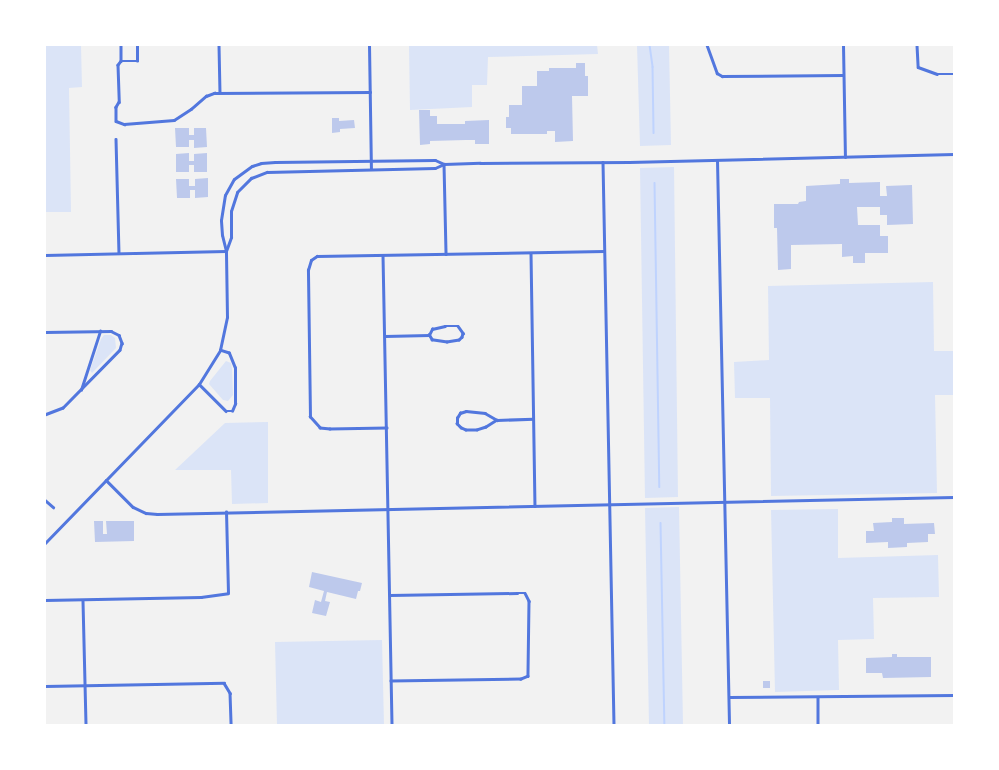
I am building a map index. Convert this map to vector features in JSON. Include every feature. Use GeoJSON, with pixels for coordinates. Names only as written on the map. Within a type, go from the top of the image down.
{"type":"FeatureCollection","features":[{"type":"Feature","properties":{"kind":"street"},"geometry":{"type":"LineString","coordinates":[[121,45],[121,61],[118,65],[119,102],[116,107],[116,121],[124,124],[174,120],[191,109],[206,96],[220,92],[370,92]]}},
{"type":"Feature","properties":{"kind":"street"},"geometry":{"type":"LineString","coordinates":[[121,61],[137,61],[137,45]]}},
{"type":"Feature","properties":{"kind":"street"},"geometry":{"type":"LineString","coordinates":[[219,45],[220,92]]}},
{"type":"Feature","properties":{"kind":"street"},"geometry":{"type":"LineString","coordinates":[[369,45],[371,169]]}},
{"type":"Feature","properties":{"kind":"street"},"geometry":{"type":"LineString","coordinates":[[707,45],[717,73],[722,76],[843,75]]}},
{"type":"Feature","properties":{"kind":"street"},"geometry":{"type":"LineString","coordinates":[[843,45],[845,157]]}},
{"type":"Feature","properties":{"kind":"street"},"geometry":{"type":"LineString","coordinates":[[917,45],[918,66],[937,74],[954,74]]}},
{"type":"Feature","properties":{"kind":"street"},"geometry":{"type":"LineString","coordinates":[[116,139],[119,253]]}},
{"type":"Feature","properties":{"kind":"street"},"geometry":{"type":"LineString","coordinates":[[226,251],[231,237],[231,211],[233,201],[244,184],[251,178],[267,172],[435,168],[444,164],[717,160],[954,154]]}},
{"type":"Feature","properties":{"kind":"street"},"geometry":{"type":"LineString","coordinates":[[45,543],[199,384],[220,350],[227,317],[226,251],[222,235],[223,202],[234,179],[261,163],[435,160],[444,164]]}},
{"type":"Feature","properties":{"kind":"street"},"geometry":{"type":"LineString","coordinates":[[717,160],[729,725]]}},
{"type":"Feature","properties":{"kind":"street"},"geometry":{"type":"LineString","coordinates":[[603,162],[614,725]]}},
{"type":"Feature","properties":{"kind":"street"},"geometry":{"type":"LineString","coordinates":[[444,164],[446,254]]}},
{"type":"Feature","properties":{"kind":"street"},"geometry":{"type":"LineString","coordinates":[[45,255],[226,251]]}},
{"type":"Feature","properties":{"kind":"street"},"geometry":{"type":"LineString","coordinates":[[387,428],[320,428],[310,417],[308,270],[311,260],[317,256],[604,251]]}},
{"type":"Feature","properties":{"kind":"street"},"geometry":{"type":"LineString","coordinates":[[531,253],[535,506]]}},
{"type":"Feature","properties":{"kind":"street"},"geometry":{"type":"LineString","coordinates":[[383,255],[392,725]]}},
{"type":"Feature","properties":{"kind":"street"},"geometry":{"type":"LineString","coordinates":[[445,326],[458,326],[463,333],[459,340],[447,342],[432,340],[429,335],[432,329],[445,326]]}},
{"type":"Feature","properties":{"kind":"street"},"geometry":{"type":"LineString","coordinates":[[45,332],[111,330],[119,335],[122,343],[120,350],[63,408],[45,415]]}},
{"type":"Feature","properties":{"kind":"street"},"geometry":{"type":"LineString","coordinates":[[81,391],[100,331]]}},
{"type":"Feature","properties":{"kind":"street"},"geometry":{"type":"LineString","coordinates":[[385,336],[429,335]]}},
{"type":"Feature","properties":{"kind":"street"},"geometry":{"type":"LineString","coordinates":[[199,384],[226,411],[232,411],[235,404],[235,368],[229,353],[220,350]]}},
{"type":"Feature","properties":{"kind":"street"},"geometry":{"type":"LineString","coordinates":[[497,420],[485,412],[476,411],[460,413],[457,418],[457,424],[466,430],[486,427],[497,420],[533,419]]}},
{"type":"Feature","properties":{"kind":"street"},"geometry":{"type":"LineString","coordinates":[[105,480],[133,507],[146,513],[954,497]]}},
{"type":"Feature","properties":{"kind":"street"},"geometry":{"type":"LineString","coordinates":[[45,500],[52,507]]}},
{"type":"Feature","properties":{"kind":"street"},"geometry":{"type":"LineString","coordinates":[[45,600],[83,601],[201,597],[228,593],[226,512]]}},
{"type":"Feature","properties":{"kind":"street"},"geometry":{"type":"LineString","coordinates":[[390,595],[525,593],[529,601],[528,676],[521,679],[391,681]]}},
{"type":"Feature","properties":{"kind":"street"},"geometry":{"type":"LineString","coordinates":[[83,601],[86,725]]}},
{"type":"Feature","properties":{"kind":"street"},"geometry":{"type":"LineString","coordinates":[[45,686],[224,683],[230,693],[231,725]]}},
{"type":"Feature","properties":{"kind":"street"},"geometry":{"type":"LineString","coordinates":[[729,697],[954,694]]}},
{"type":"Feature","properties":{"kind":"street"},"geometry":{"type":"LineString","coordinates":[[818,697],[818,725]]}},
{"type":"Feature","properties":{"kind":"shaded area"},"geometry":{"type":"Polygon","coordinates":[[[45,45],[81,45],[82,87],[69,88],[71,212],[45,212],[45,45]]]}},
{"type":"Feature","properties":{"kind":"shaded area"},"geometry":{"type":"Polygon","coordinates":[[[409,45],[597,45],[598,54],[488,57],[487,85],[472,85],[472,107],[410,110],[409,45]]]}},
{"type":"Feature","properties":{"kind":"shaded area"},"geometry":{"type":"Polygon","coordinates":[[[637,45],[669,45],[671,145],[640,146],[637,45]]]}},
{"type":"Feature","properties":{"kind":"shaded area"},"geometry":{"type":"Polygon","coordinates":[[[674,167],[678,497],[645,498],[640,168],[674,167]]]}},
{"type":"Feature","properties":{"kind":"shaded area"},"geometry":{"type":"Polygon","coordinates":[[[933,282],[934,351],[954,351],[954,395],[935,395],[937,493],[771,496],[770,398],[735,398],[734,362],[769,360],[768,286],[933,282]]]}},
{"type":"Feature","properties":{"kind":"shaded area"},"geometry":{"type":"Polygon","coordinates":[[[104,335],[111,335],[115,338],[116,348],[92,373],[90,370],[101,339],[104,335]]]}},
{"type":"Feature","properties":{"kind":"shaded area"},"geometry":{"type":"Polygon","coordinates":[[[226,361],[231,363],[232,369],[233,395],[228,401],[223,400],[209,384],[226,361]]]}},
{"type":"Feature","properties":{"kind":"shaded area"},"geometry":{"type":"Polygon","coordinates":[[[268,422],[268,503],[232,504],[231,470],[175,470],[225,423],[268,422]]]}},
{"type":"Feature","properties":{"kind":"shaded area"},"geometry":{"type":"Polygon","coordinates":[[[679,507],[683,725],[649,725],[645,508],[679,507]]]}},
{"type":"Feature","properties":{"kind":"shaded area"},"geometry":{"type":"Polygon","coordinates":[[[838,509],[838,558],[938,555],[939,597],[873,598],[874,639],[838,640],[839,690],[775,692],[771,510],[838,509]]]}},
{"type":"Feature","properties":{"kind":"shaded area"},"geometry":{"type":"Polygon","coordinates":[[[382,640],[384,725],[277,725],[275,642],[382,640]]]}},
{"type":"Feature","properties":{"kind":"building"},"geometry":{"type":"Polygon","coordinates":[[[576,63],[585,63],[585,76],[588,76],[588,96],[572,96],[573,141],[555,142],[555,131],[547,131],[547,134],[511,134],[511,128],[506,128],[506,117],[509,117],[509,105],[522,105],[522,86],[537,86],[537,71],[549,71],[549,68],[576,68],[576,63]]]}},
{"type":"Feature","properties":{"kind":"building"},"geometry":{"type":"Polygon","coordinates":[[[419,110],[430,110],[430,116],[437,116],[437,124],[465,124],[465,121],[489,120],[489,144],[475,144],[475,140],[466,140],[430,141],[430,144],[420,145],[419,110]]]}},
{"type":"Feature","properties":{"kind":"building"},"geometry":{"type":"Polygon","coordinates":[[[332,118],[339,118],[339,121],[354,120],[355,128],[340,129],[340,132],[332,133],[332,118]]]}},
{"type":"Feature","properties":{"kind":"building"},"geometry":{"type":"Polygon","coordinates":[[[175,128],[189,128],[189,135],[194,135],[194,128],[206,128],[207,147],[194,148],[194,140],[189,140],[189,147],[176,147],[175,128]]]}},
{"type":"Feature","properties":{"kind":"building"},"geometry":{"type":"Polygon","coordinates":[[[189,153],[189,161],[194,161],[194,154],[207,153],[207,172],[194,172],[194,165],[189,165],[189,172],[176,172],[176,154],[189,153]]]}},
{"type":"Feature","properties":{"kind":"building"},"geometry":{"type":"Polygon","coordinates":[[[208,178],[208,197],[195,198],[195,190],[190,190],[190,198],[177,198],[176,179],[189,179],[189,186],[195,186],[195,179],[208,178]]]}},
{"type":"Feature","properties":{"kind":"building"},"geometry":{"type":"Polygon","coordinates":[[[840,179],[849,179],[849,183],[880,182],[880,196],[887,196],[886,186],[912,185],[913,224],[887,225],[887,215],[880,215],[880,207],[857,207],[858,225],[880,225],[880,236],[888,236],[888,253],[865,253],[865,263],[853,263],[853,256],[842,257],[842,244],[791,245],[791,269],[778,270],[777,228],[774,228],[774,204],[798,204],[799,202],[806,201],[806,186],[840,184],[840,179]]]}},
{"type":"Feature","properties":{"kind":"building"},"geometry":{"type":"Polygon","coordinates":[[[892,518],[904,518],[904,524],[934,523],[935,534],[928,534],[928,542],[907,543],[907,547],[888,548],[888,542],[866,543],[866,531],[874,531],[873,523],[892,522],[892,518]]]}},
{"type":"Feature","properties":{"kind":"building"},"geometry":{"type":"Polygon","coordinates":[[[94,521],[103,521],[103,534],[107,534],[106,521],[134,521],[134,541],[95,542],[94,521]]]}},
{"type":"Feature","properties":{"kind":"building"},"geometry":{"type":"Polygon","coordinates":[[[312,572],[362,583],[356,599],[327,592],[325,601],[330,602],[326,616],[312,613],[315,600],[321,602],[324,591],[309,587],[312,572]]]}},
{"type":"Feature","properties":{"kind":"building"},"geometry":{"type":"Polygon","coordinates":[[[892,654],[897,654],[897,657],[931,657],[931,677],[883,678],[882,673],[866,673],[866,658],[892,657],[892,654]]]}},
{"type":"Feature","properties":{"kind":"building"},"geometry":{"type":"Polygon","coordinates":[[[763,681],[770,681],[770,688],[763,688],[763,681]]]}},
{"type":"Feature","properties":{"kind":"waterway"},"geometry":{"type":"LineString","coordinates":[[650,45],[653,67],[654,133]]}},
{"type":"Feature","properties":{"kind":"waterway"},"geometry":{"type":"LineString","coordinates":[[655,183],[660,487]]}},
{"type":"Feature","properties":{"kind":"waterway"},"geometry":{"type":"LineString","coordinates":[[661,523],[665,725]]}}]}
